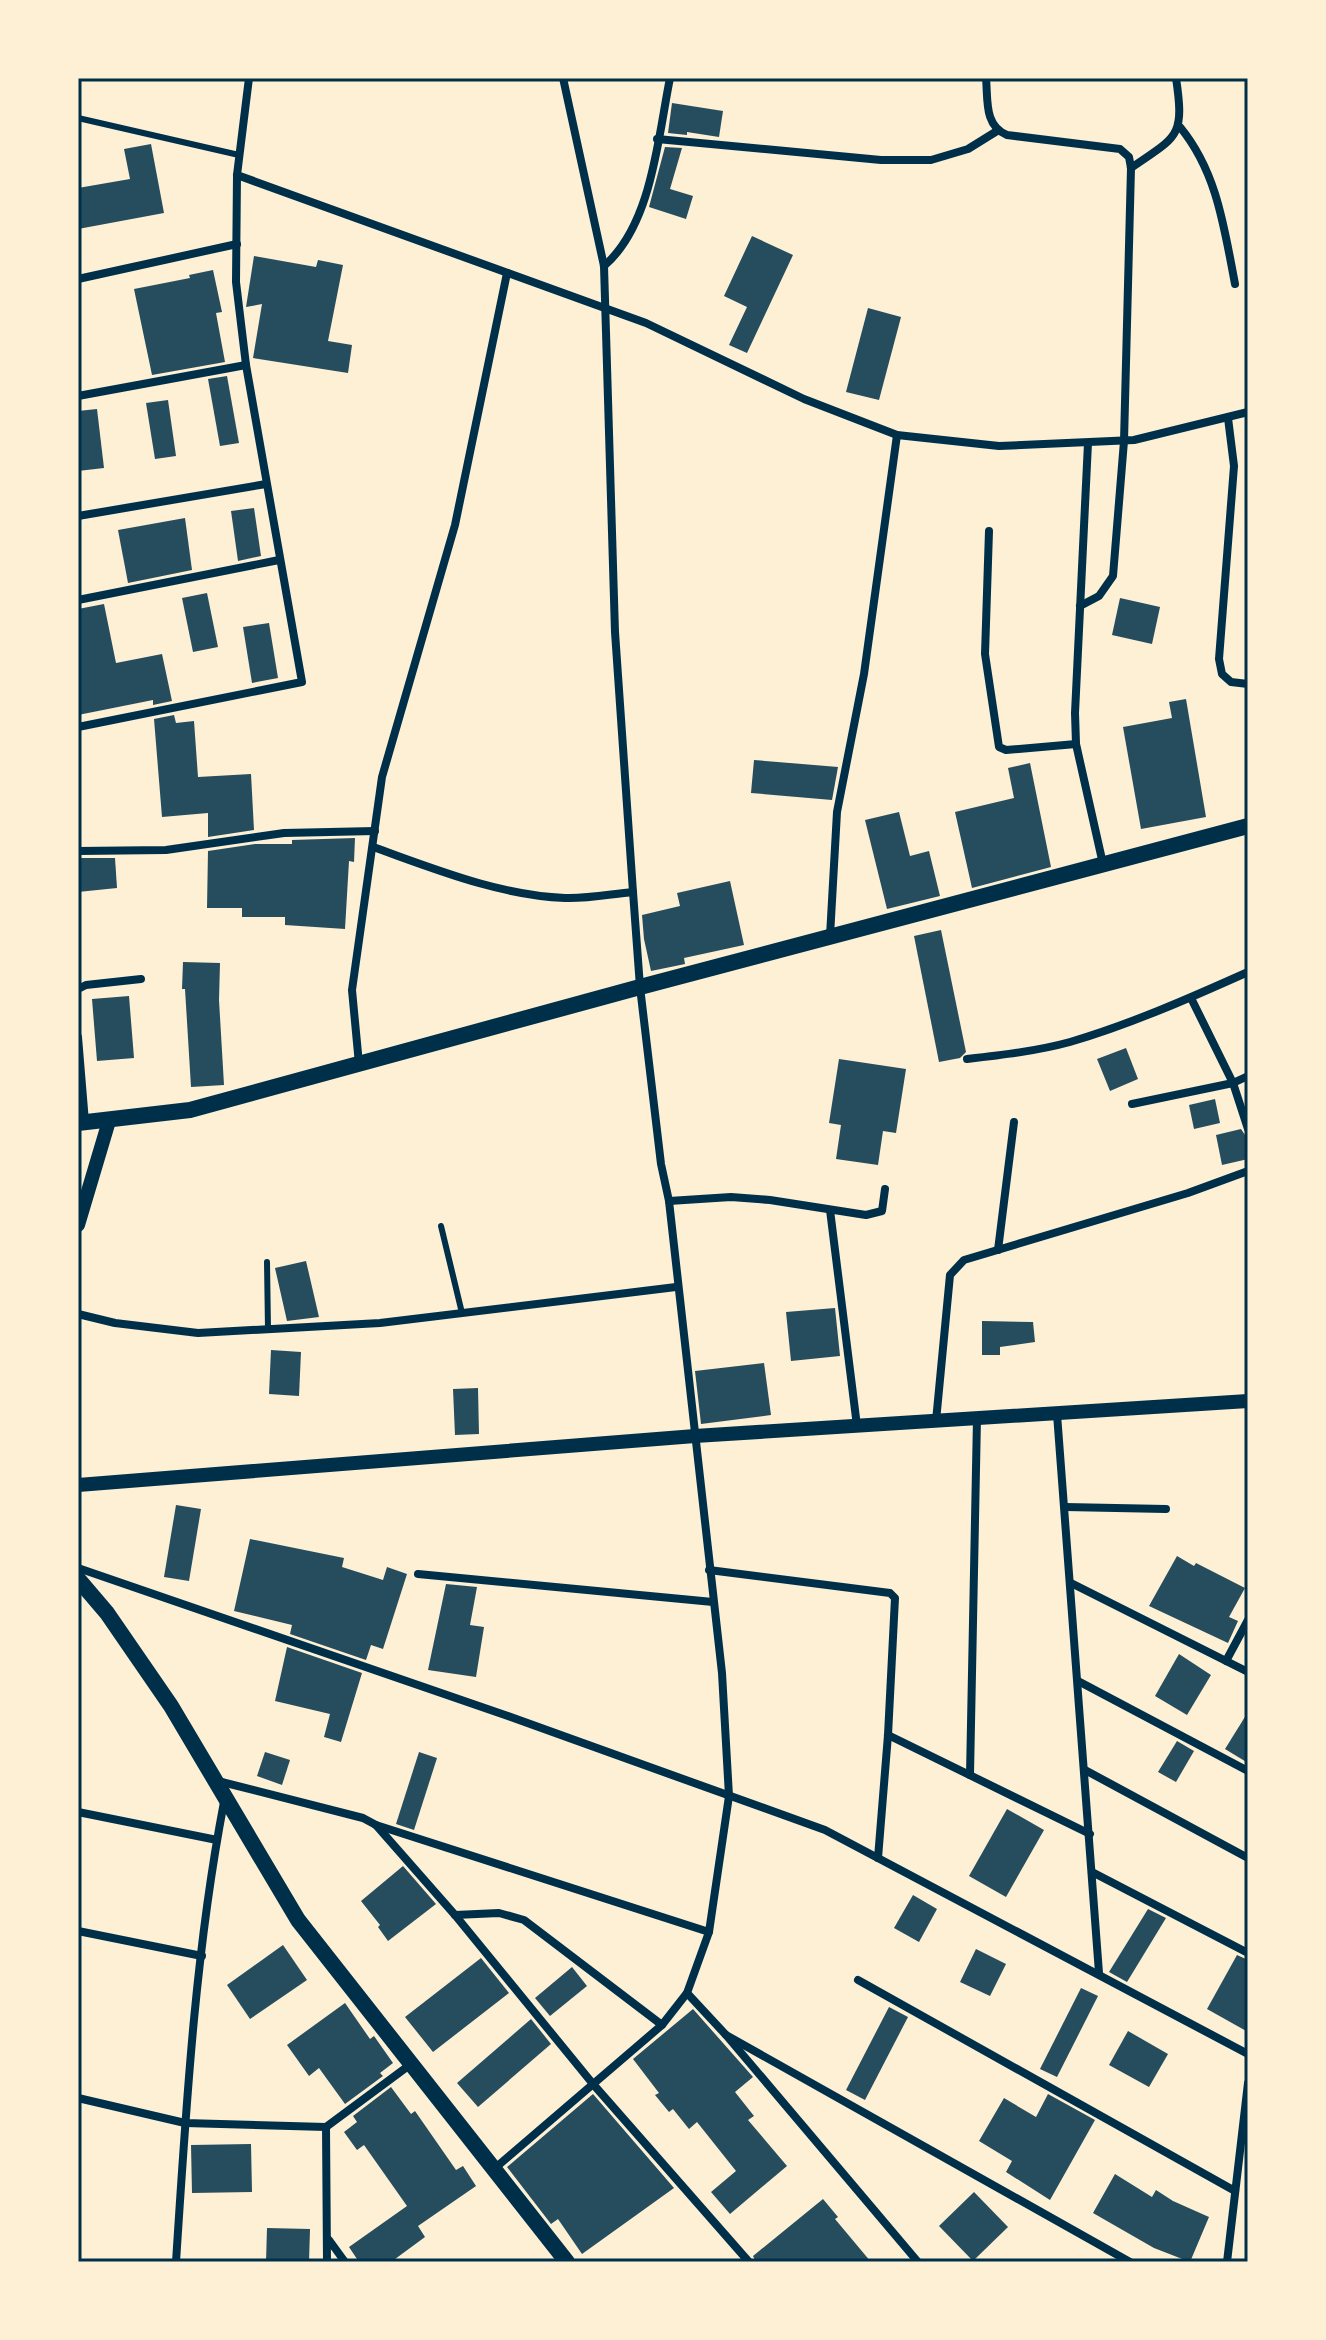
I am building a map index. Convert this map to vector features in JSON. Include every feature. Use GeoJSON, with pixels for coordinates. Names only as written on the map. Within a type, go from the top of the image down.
{"type":"FeatureCollection","features":[{"type":"Feature","properties":{"kind":"main road"},"geometry":{"type":"LineString","coordinates":[[81,1123],[190,1110],[1248,826]]}},
{"type":"Feature","properties":{"kind":"main road"},"geometry":{"type":"LineString","coordinates":[[78,1579],[107,1613],[163,1694],[298,1920],[567,2262]]}},
{"type":"Feature","properties":{"kind":"street"},"geometry":{"type":"LineString","coordinates":[[78,727],[302,682],[246,365],[236,282],[237,175],[249,78]]}},
{"type":"Feature","properties":{"kind":"street"},"geometry":{"type":"LineString","coordinates":[[494,2169],[662,2025],[687,1993],[709,1932],[729,1796],[722,1673],[676,1287],[669,1201],[661,1164],[640,987],[615,632],[604,266],[563,78]]}},
{"type":"Feature","properties":{"kind":"street"},"geometry":{"type":"LineString","coordinates":[[604,266],[619,253],[647,190],[670,78]]}},
{"type":"Feature","properties":{"kind":"street"},"geometry":{"type":"LineString","coordinates":[[986,78],[989,118],[997,131],[1007,135],[1120,149],[1129,157],[1131,168],[1124,441],[1113,576],[1099,596],[1080,606]]}},
{"type":"Feature","properties":{"kind":"street"},"geometry":{"type":"LineString","coordinates":[[1131,168],[1172,140],[1180,127],[1181,109],[1176,78]]}},
{"type":"Feature","properties":{"kind":"street"},"geometry":{"type":"LineString","coordinates":[[1180,127],[1196,147],[1210,175],[1235,284]]}},
{"type":"Feature","properties":{"kind":"street"},"geometry":{"type":"LineString","coordinates":[[657,139],[881,160],[931,160],[968,149],[997,131]]}},
{"type":"Feature","properties":{"kind":"street"},"geometry":{"type":"LineString","coordinates":[[237,175],[646,323],[804,399],[897,435],[999,446],[1124,441],[1248,412]]}},
{"type":"Feature","properties":{"kind":"street"},"geometry":{"type":"LineString","coordinates":[[78,279],[237,244]]}},
{"type":"Feature","properties":{"kind":"street"},"geometry":{"type":"LineString","coordinates":[[359,1064],[352,990],[382,777],[455,525],[507,273]]}},
{"type":"Feature","properties":{"kind":"street"},"geometry":{"type":"LineString","coordinates":[[78,396],[246,365]]}},
{"type":"Feature","properties":{"kind":"street"},"geometry":{"type":"LineString","coordinates":[[1228,418],[1234,466],[1219,659],[1222,674],[1231,682],[1248,684]]}},
{"type":"Feature","properties":{"kind":"street"},"geometry":{"type":"LineString","coordinates":[[829,937],[837,812],[864,674],[897,435]]}},
{"type":"Feature","properties":{"kind":"street"},"geometry":{"type":"LineString","coordinates":[[1088,443],[1076,744],[1103,865]]}},
{"type":"Feature","properties":{"kind":"street"},"geometry":{"type":"LineString","coordinates":[[78,516],[266,484]]}},
{"type":"Feature","properties":{"kind":"street"},"geometry":{"type":"LineString","coordinates":[[989,531],[985,654],[999,747],[1006,750],[1076,744]]}},
{"type":"Feature","properties":{"kind":"street"},"geometry":{"type":"LineString","coordinates":[[78,600],[279,560]]}},
{"type":"Feature","properties":{"kind":"street"},"geometry":{"type":"LineString","coordinates":[[78,851],[166,850],[284,833],[375,831]]}},
{"type":"Feature","properties":{"kind":"street"},"geometry":{"type":"LineString","coordinates":[[373,847],[450,875],[517,893],[568,899],[633,892]]}},
{"type":"Feature","properties":{"kind":"street"},"geometry":{"type":"LineString","coordinates":[[967,1059],[1013,1054],[1069,1042],[1191,998],[1248,972]]}},
{"type":"Feature","properties":{"kind":"street"},"geometry":{"type":"LineString","coordinates":[[78,989],[86,985],[141,979]]}},
{"type":"Feature","properties":{"kind":"street"},"geometry":{"type":"LineString","coordinates":[[1191,998],[1233,1083],[1248,1129]]}},
{"type":"Feature","properties":{"kind":"street"},"geometry":{"type":"LineString","coordinates":[[78,1037],[81,1123]]}},
{"type":"Feature","properties":{"kind":"street"},"geometry":{"type":"LineString","coordinates":[[1132,1104],[1233,1083],[1248,1076]]}},
{"type":"Feature","properties":{"kind":"street"},"geometry":{"type":"LineString","coordinates":[[78,1225],[109,1121]]}},
{"type":"Feature","properties":{"kind":"street"},"geometry":{"type":"LineString","coordinates":[[998,1250],[1014,1122]]}},
{"type":"Feature","properties":{"kind":"street"},"geometry":{"type":"LineString","coordinates":[[936,1421],[950,1275],[964,1260],[1188,1193],[1248,1171]]}},
{"type":"Feature","properties":{"kind":"street"},"geometry":{"type":"LineString","coordinates":[[669,1201],[731,1197],[877,1214],[882,1211],[885,1189]]}},
{"type":"Feature","properties":{"kind":"street"},"geometry":{"type":"LineString","coordinates":[[830,1210],[857,1426]]}},
{"type":"Feature","properties":{"kind":"street"},"geometry":{"type":"LineString","coordinates":[[78,1314],[115,1323],[198,1333],[380,1323],[676,1287]]}},
{"type":"Feature","properties":{"kind":"street"},"geometry":{"type":"LineString","coordinates":[[78,1485],[695,1436],[1248,1401]]}},
{"type":"Feature","properties":{"kind":"street"},"geometry":{"type":"LineString","coordinates":[[1057,1414],[1099,1973]]}},
{"type":"Feature","properties":{"kind":"street"},"geometry":{"type":"LineString","coordinates":[[970,1775],[977,1418]]}},
{"type":"Feature","properties":{"kind":"street"},"geometry":{"type":"LineString","coordinates":[[1065,1507],[1166,1509]]}},
{"type":"Feature","properties":{"kind":"street"},"geometry":{"type":"LineString","coordinates":[[78,1568],[180,1601],[825,1830],[1248,2054]]}},
{"type":"Feature","properties":{"kind":"street"},"geometry":{"type":"LineString","coordinates":[[709,1570],[893,1595],[895,1598],[878,1858]]}},
{"type":"Feature","properties":{"kind":"street"},"geometry":{"type":"LineString","coordinates":[[418,1574],[713,1602]]}},
{"type":"Feature","properties":{"kind":"street"},"geometry":{"type":"LineString","coordinates":[[1071,1583],[1248,1672]]}},
{"type":"Feature","properties":{"kind":"street"},"geometry":{"type":"LineString","coordinates":[[1226,1661],[1248,1620]]}},
{"type":"Feature","properties":{"kind":"street"},"geometry":{"type":"LineString","coordinates":[[1078,1681],[1248,1771]]}},
{"type":"Feature","properties":{"kind":"street"},"geometry":{"type":"LineString","coordinates":[[888,1735],[1090,1834]]}},
{"type":"Feature","properties":{"kind":"street"},"geometry":{"type":"LineString","coordinates":[[1085,1770],[1248,1858]]}},
{"type":"Feature","properties":{"kind":"street"},"geometry":{"type":"LineString","coordinates":[[215,1781],[363,1818],[376,1825],[709,1932]]}},
{"type":"Feature","properties":{"kind":"street"},"geometry":{"type":"LineString","coordinates":[[176,2262],[185,2123],[202,1956],[225,1798]]}},
{"type":"Feature","properties":{"kind":"street"},"geometry":{"type":"LineString","coordinates":[[78,1812],[217,1840]]}},
{"type":"Feature","properties":{"kind":"street"},"geometry":{"type":"LineString","coordinates":[[376,1825],[455,1915],[593,2084],[749,2262]]}},
{"type":"Feature","properties":{"kind":"street"},"geometry":{"type":"LineString","coordinates":[[1092,1872],[1248,1953]]}},
{"type":"Feature","properties":{"kind":"street"},"geometry":{"type":"LineString","coordinates":[[455,1915],[499,1913],[524,1920],[662,2025]]}},
{"type":"Feature","properties":{"kind":"street"},"geometry":{"type":"LineString","coordinates":[[78,1931],[202,1956]]}},
{"type":"Feature","properties":{"kind":"street"},"geometry":{"type":"LineString","coordinates":[[858,1980],[1235,2191]]}},
{"type":"Feature","properties":{"kind":"street"},"geometry":{"type":"LineString","coordinates":[[687,1993],[918,2262]]}},
{"type":"Feature","properties":{"kind":"street"},"geometry":{"type":"LineString","coordinates":[[726,2035],[1130,2262]]}},
{"type":"Feature","properties":{"kind":"street"},"geometry":{"type":"LineString","coordinates":[[78,2098],[185,2123],[326,2127],[411,2064]]}},
{"type":"Feature","properties":{"kind":"street"},"geometry":{"type":"LineString","coordinates":[[1227,2262],[1248,2083]]}},
{"type":"Feature","properties":{"kind":"street"},"geometry":{"type":"LineString","coordinates":[[326,2127],[327,2262]]}},
{"type":"Feature","properties":{"kind":"street"},"geometry":{"type":"LineString","coordinates":[[328,2240],[345,2262]]}},
{"type":"Feature","properties":{"kind":"lane"},"geometry":{"type":"LineString","coordinates":[[78,118],[239,155]]}},
{"type":"Feature","properties":{"kind":"lane"},"geometry":{"type":"LineString","coordinates":[[441,1226],[462,1313]]}},
{"type":"Feature","properties":{"kind":"lane"},"geometry":{"type":"LineString","coordinates":[[267,1262],[268,1329]]}},
{"type":"Feature","properties":{"kind":"building"},"geometry":{"type":"Polygon","coordinates":[[[672,103],[723,111],[719,137],[687,132],[687,135],[668,133],[672,103]]]}},
{"type":"Feature","properties":{"kind":"building"},"geometry":{"type":"Polygon","coordinates":[[[151,144],[164,213],[78,229],[78,188],[130,179],[124,149],[151,144]]]}},
{"type":"Feature","properties":{"kind":"building"},"geometry":{"type":"Polygon","coordinates":[[[665,147],[682,148],[670,189],[693,196],[686,219],[649,207],[665,147]]]}},
{"type":"Feature","properties":{"kind":"building"},"geometry":{"type":"Polygon","coordinates":[[[752,236],[793,255],[747,353],[729,345],[747,307],[724,296],[752,236]]]}},
{"type":"Feature","properties":{"kind":"building"},"geometry":{"type":"Polygon","coordinates":[[[254,256],[316,267],[318,260],[343,265],[328,341],[352,345],[348,373],[253,358],[262,304],[246,307],[254,256]]]}},
{"type":"Feature","properties":{"kind":"building"},"geometry":{"type":"Polygon","coordinates":[[[213,270],[222,312],[216,313],[225,362],[152,375],[134,289],[213,270]]]}},
{"type":"Feature","properties":{"kind":"building"},"geometry":{"type":"Polygon","coordinates":[[[868,308],[901,317],[879,400],[846,392],[868,308]]]}},
{"type":"Feature","properties":{"kind":"building"},"geometry":{"type":"Polygon","coordinates":[[[227,376],[239,443],[220,446],[208,379],[227,376]]]}},
{"type":"Feature","properties":{"kind":"building"},"geometry":{"type":"Polygon","coordinates":[[[168,400],[176,456],[155,459],[146,403],[168,400]]]}},
{"type":"Feature","properties":{"kind":"building"},"geometry":{"type":"Polygon","coordinates":[[[97,409],[104,468],[78,471],[78,411],[97,409]]]}},
{"type":"Feature","properties":{"kind":"building"},"geometry":{"type":"Polygon","coordinates":[[[254,508],[261,556],[238,561],[231,511],[254,508]]]}},
{"type":"Feature","properties":{"kind":"building"},"geometry":{"type":"Polygon","coordinates":[[[185,518],[192,570],[128,583],[118,530],[185,518]]]}},
{"type":"Feature","properties":{"kind":"building"},"geometry":{"type":"Polygon","coordinates":[[[207,593],[218,647],[193,652],[182,598],[207,593]]]}},
{"type":"Feature","properties":{"kind":"building"},"geometry":{"type":"Polygon","coordinates":[[[1120,598],[1160,607],[1152,644],[1112,635],[1120,598]]]}},
{"type":"Feature","properties":{"kind":"building"},"geometry":{"type":"Polygon","coordinates":[[[104,604],[116,663],[162,654],[172,701],[153,705],[153,700],[78,715],[78,609],[104,604]]]}},
{"type":"Feature","properties":{"kind":"building"},"geometry":{"type":"Polygon","coordinates":[[[269,623],[278,678],[252,683],[243,627],[269,623]]]}},
{"type":"Feature","properties":{"kind":"building"},"geometry":{"type":"Polygon","coordinates":[[[1186,699],[1206,817],[1141,829],[1123,727],[1172,718],[1169,702],[1186,699]]]}},
{"type":"Feature","properties":{"kind":"building"},"geometry":{"type":"Polygon","coordinates":[[[174,715],[176,723],[194,721],[198,777],[251,774],[254,830],[208,837],[208,813],[162,817],[154,719],[174,715]]]}},
{"type":"Feature","properties":{"kind":"building"},"geometry":{"type":"Polygon","coordinates":[[[754,760],[838,767],[832,800],[751,793],[754,760]]]}},
{"type":"Feature","properties":{"kind":"building"},"geometry":{"type":"Polygon","coordinates":[[[1030,763],[1051,867],[972,888],[955,812],[1014,798],[1008,768],[1030,763]]]}},
{"type":"Feature","properties":{"kind":"building"},"geometry":{"type":"Polygon","coordinates":[[[899,812],[910,856],[929,851],[940,896],[887,909],[865,820],[899,812]]]}},
{"type":"Feature","properties":{"kind":"building"},"geometry":{"type":"Polygon","coordinates":[[[355,838],[354,862],[349,861],[345,929],[285,925],[285,917],[242,917],[242,908],[207,908],[208,851],[255,844],[292,844],[292,840],[355,838]]]}},
{"type":"Feature","properties":{"kind":"building"},"geometry":{"type":"Polygon","coordinates":[[[78,858],[115,858],[117,888],[78,892],[78,858]]]}},
{"type":"Feature","properties":{"kind":"building"},"geometry":{"type":"Polygon","coordinates":[[[730,881],[744,945],[684,958],[685,964],[651,971],[642,915],[680,906],[677,893],[730,881]]]}},
{"type":"Feature","properties":{"kind":"building"},"geometry":{"type":"Polygon","coordinates":[[[941,930],[966,1052],[960,1058],[939,1062],[914,936],[941,930]]]}},
{"type":"Feature","properties":{"kind":"building"},"geometry":{"type":"Polygon","coordinates":[[[183,962],[220,963],[224,1085],[191,1087],[185,989],[182,989],[183,962]]]}},
{"type":"Feature","properties":{"kind":"building"},"geometry":{"type":"Polygon","coordinates":[[[129,996],[134,1058],[97,1061],[92,999],[129,996]]]}},
{"type":"Feature","properties":{"kind":"building"},"geometry":{"type":"Polygon","coordinates":[[[1126,1048],[1138,1079],[1110,1091],[1097,1059],[1126,1048]]]}},
{"type":"Feature","properties":{"kind":"building"},"geometry":{"type":"Polygon","coordinates":[[[839,1059],[906,1069],[896,1133],[883,1131],[878,1165],[836,1159],[841,1125],[829,1123],[839,1059]]]}},
{"type":"Feature","properties":{"kind":"building"},"geometry":{"type":"Polygon","coordinates":[[[1215,1099],[1220,1123],[1194,1129],[1189,1105],[1215,1099]]]}},
{"type":"Feature","properties":{"kind":"building"},"geometry":{"type":"Polygon","coordinates":[[[1241,1129],[1245,1135],[1248,1159],[1222,1165],[1216,1135],[1241,1129]]]}},
{"type":"Feature","properties":{"kind":"building"},"geometry":{"type":"Polygon","coordinates":[[[306,1261],[319,1317],[287,1321],[275,1268],[306,1261]]]}},
{"type":"Feature","properties":{"kind":"building"},"geometry":{"type":"Polygon","coordinates":[[[835,1308],[840,1356],[791,1361],[786,1312],[835,1308]]]}},
{"type":"Feature","properties":{"kind":"building"},"geometry":{"type":"Polygon","coordinates":[[[982,1321],[1033,1322],[1035,1342],[1000,1347],[1000,1355],[982,1355],[982,1321]]]}},
{"type":"Feature","properties":{"kind":"building"},"geometry":{"type":"Polygon","coordinates":[[[271,1350],[301,1352],[299,1396],[269,1394],[271,1350]]]}},
{"type":"Feature","properties":{"kind":"building"},"geometry":{"type":"Polygon","coordinates":[[[764,1363],[771,1415],[701,1424],[695,1371],[764,1363]]]}},
{"type":"Feature","properties":{"kind":"building"},"geometry":{"type":"Polygon","coordinates":[[[478,1388],[479,1434],[455,1435],[453,1389],[478,1388]]]}},
{"type":"Feature","properties":{"kind":"building"},"geometry":{"type":"Polygon","coordinates":[[[176,1505],[201,1509],[189,1581],[164,1577],[176,1505]]]}},
{"type":"Feature","properties":{"kind":"building"},"geometry":{"type":"Polygon","coordinates":[[[250,1539],[344,1558],[342,1567],[383,1580],[387,1567],[407,1574],[383,1649],[371,1645],[366,1660],[290,1634],[292,1625],[234,1611],[250,1539]]]}},
{"type":"Feature","properties":{"kind":"building"},"geometry":{"type":"Polygon","coordinates":[[[1177,1556],[1245,1588],[1229,1617],[1238,1621],[1228,1643],[1149,1606],[1177,1556]]]}},
{"type":"Feature","properties":{"kind":"building"},"geometry":{"type":"Polygon","coordinates":[[[446,1584],[477,1587],[470,1625],[484,1627],[476,1677],[428,1670],[446,1584]]]}},
{"type":"Feature","properties":{"kind":"building"},"geometry":{"type":"Polygon","coordinates":[[[287,1647],[362,1673],[341,1742],[324,1737],[330,1714],[275,1701],[287,1647]]]}},
{"type":"Feature","properties":{"kind":"building"},"geometry":{"type":"Polygon","coordinates":[[[1179,1654],[1211,1675],[1187,1715],[1155,1696],[1179,1654]]]}},
{"type":"Feature","properties":{"kind":"building"},"geometry":{"type":"Polygon","coordinates":[[[1248,1712],[1248,1763],[1225,1749],[1248,1712]]]}},
{"type":"Feature","properties":{"kind":"building"},"geometry":{"type":"Polygon","coordinates":[[[1177,1741],[1194,1751],[1176,1782],[1158,1772],[1177,1741]]]}},
{"type":"Feature","properties":{"kind":"building"},"geometry":{"type":"Polygon","coordinates":[[[265,1752],[290,1760],[282,1785],[257,1776],[265,1752]]]}},
{"type":"Feature","properties":{"kind":"building"},"geometry":{"type":"Polygon","coordinates":[[[419,1752],[437,1758],[414,1830],[396,1824],[419,1752]]]}},
{"type":"Feature","properties":{"kind":"building"},"geometry":{"type":"Polygon","coordinates":[[[1007,1809],[1044,1830],[1006,1897],[969,1876],[1007,1809]]]}},
{"type":"Feature","properties":{"kind":"building"},"geometry":{"type":"Polygon","coordinates":[[[403,1866],[436,1904],[388,1941],[361,1901],[403,1866]]]}},
{"type":"Feature","properties":{"kind":"building"},"geometry":{"type":"Polygon","coordinates":[[[913,1895],[937,1909],[919,1942],[894,1928],[913,1895]]]}},
{"type":"Feature","properties":{"kind":"building"},"geometry":{"type":"Polygon","coordinates":[[[1148,1909],[1166,1918],[1127,1982],[1109,1972],[1148,1909]]]}},
{"type":"Feature","properties":{"kind":"building"},"geometry":{"type":"Polygon","coordinates":[[[283,1945],[307,1980],[250,2019],[227,1985],[283,1945]]]}},
{"type":"Feature","properties":{"kind":"building"},"geometry":{"type":"Polygon","coordinates":[[[976,1949],[1006,1964],[990,1996],[960,1982],[976,1949]]]}},
{"type":"Feature","properties":{"kind":"building"},"geometry":{"type":"Polygon","coordinates":[[[1237,1955],[1248,1960],[1248,2032],[1207,2009],[1237,1955]]]}},
{"type":"Feature","properties":{"kind":"building"},"geometry":{"type":"Polygon","coordinates":[[[481,1958],[509,1993],[433,2052],[405,2017],[481,1958]]]}},
{"type":"Feature","properties":{"kind":"building"},"geometry":{"type":"Polygon","coordinates":[[[572,1967],[587,1986],[550,2016],[535,1998],[572,1967]]]}},
{"type":"Feature","properties":{"kind":"building"},"geometry":{"type":"Polygon","coordinates":[[[1081,1988],[1098,1996],[1057,2077],[1040,2069],[1081,1988]]]}},
{"type":"Feature","properties":{"kind":"building"},"geometry":{"type":"Polygon","coordinates":[[[345,2003],[370,2039],[374,2036],[393,2063],[380,2073],[383,2076],[345,2104],[319,2068],[309,2076],[287,2045],[345,2003]]]}},
{"type":"Feature","properties":{"kind":"building"},"geometry":{"type":"Polygon","coordinates":[[[889,2007],[908,2017],[865,2100],[846,2090],[889,2007]]]}},
{"type":"Feature","properties":{"kind":"building"},"geometry":{"type":"Polygon","coordinates":[[[693,2009],[753,2077],[735,2092],[754,2116],[748,2120],[787,2166],[730,2214],[711,2192],[736,2171],[697,2122],[689,2129],[673,2109],[669,2112],[655,2095],[659,2093],[633,2059],[693,2009]]]}},
{"type":"Feature","properties":{"kind":"building"},"geometry":{"type":"Polygon","coordinates":[[[531,2019],[551,2044],[478,2107],[457,2083],[531,2019]]]}},
{"type":"Feature","properties":{"kind":"building"},"geometry":{"type":"Polygon","coordinates":[[[1128,2031],[1168,2054],[1149,2087],[1109,2065],[1128,2031]]]}},
{"type":"Feature","properties":{"kind":"building"},"geometry":{"type":"Polygon","coordinates":[[[391,2087],[411,2114],[415,2111],[456,2170],[463,2166],[476,2186],[418,2226],[425,2237],[391,2262],[359,2262],[349,2247],[407,2206],[364,2145],[357,2150],[344,2132],[357,2122],[353,2116],[391,2087]]]}},
{"type":"Feature","properties":{"kind":"building"},"geometry":{"type":"Polygon","coordinates":[[[593,2094],[674,2188],[582,2254],[558,2219],[551,2224],[507,2167],[593,2094]]]}},
{"type":"Feature","properties":{"kind":"building"},"geometry":{"type":"Polygon","coordinates":[[[1048,2094],[1095,2120],[1050,2200],[1006,2172],[1012,2161],[979,2141],[1004,2098],[1036,2117],[1048,2094]]]}},
{"type":"Feature","properties":{"kind":"building"},"geometry":{"type":"Polygon","coordinates":[[[251,2144],[252,2192],[192,2193],[191,2145],[251,2144]]]}},
{"type":"Feature","properties":{"kind":"building"},"geometry":{"type":"Polygon","coordinates":[[[1115,2174],[1152,2197],[1156,2190],[1209,2217],[1190,2262],[1154,2248],[1093,2213],[1115,2174]]]}},
{"type":"Feature","properties":{"kind":"building"},"geometry":{"type":"Polygon","coordinates":[[[974,2192],[1008,2227],[973,2261],[939,2226],[974,2192]]]}},
{"type":"Feature","properties":{"kind":"building"},"geometry":{"type":"Polygon","coordinates":[[[823,2199],[838,2217],[835,2219],[871,2262],[756,2262],[753,2256],[823,2199]]]}},
{"type":"Feature","properties":{"kind":"building"},"geometry":{"type":"Polygon","coordinates":[[[267,2228],[310,2229],[309,2262],[266,2262],[267,2228]]]}}]}
